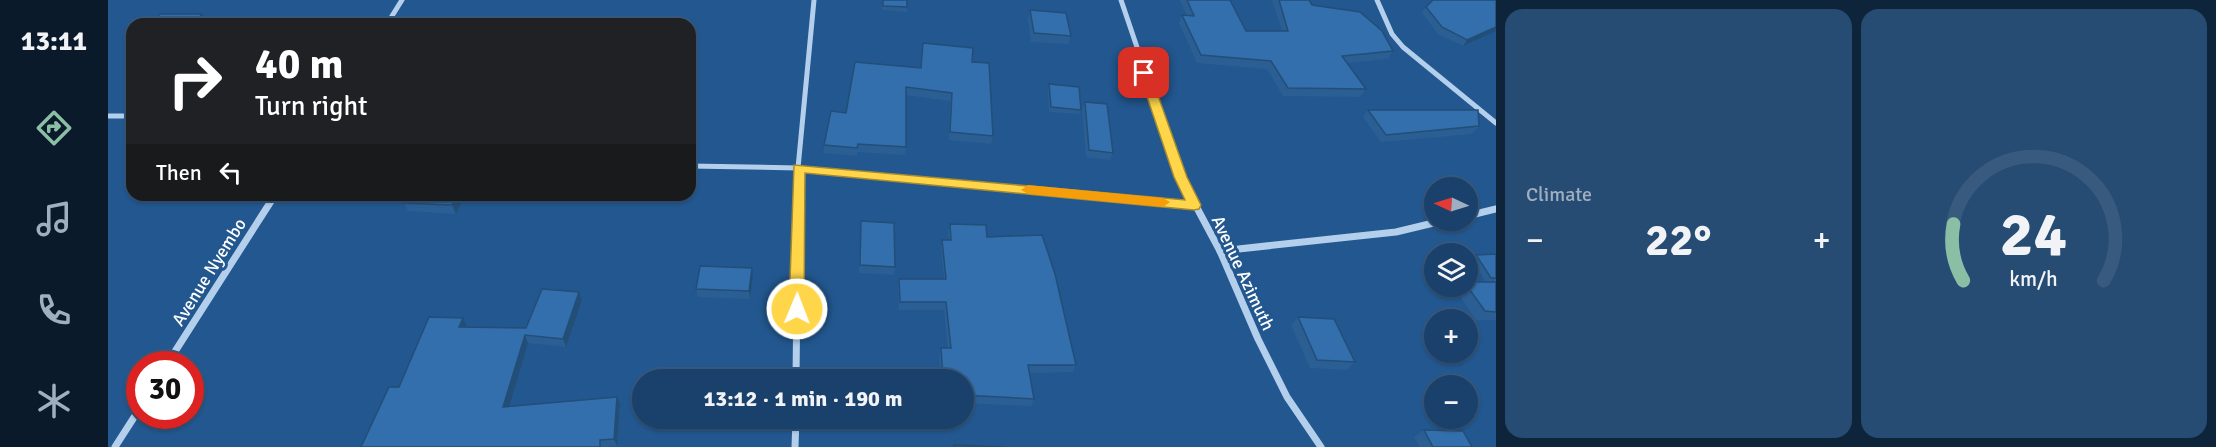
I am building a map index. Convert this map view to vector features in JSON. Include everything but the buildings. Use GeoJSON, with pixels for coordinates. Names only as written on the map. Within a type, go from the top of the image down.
{"type":"FeatureCollection","features":[{"type":"Feature","properties":{"kind":"street"},"geometry":{"type":"LineString","coordinates":[[391,18],[402,0]]}},
{"type":"Feature","properties":{"kind":"street"},"geometry":{"type":"LineString","coordinates":[[796,369],[798,168],[814,0]]}},
{"type":"Feature","properties":{"kind":"street","name":"Avenue Azimuth"},"geometry":{"type":"LineString","coordinates":[[1121,0],[1162,126],[1194,205],[1220,251],[1272,368],[1299,416],[1321,447]]}},
{"type":"Feature","properties":{"kind":"street"},"geometry":{"type":"LineString","coordinates":[[1377,0],[1392,34],[1402,47],[1496,123]]}},
{"type":"Feature","properties":{"kind":"street"},"geometry":{"type":"LineString","coordinates":[[108,116],[126,116]]}},
{"type":"Feature","properties":{"kind":"street"},"geometry":{"type":"LineString","coordinates":[[696,166],[798,168],[1194,205]]}},
{"type":"Feature","properties":{"kind":"street","name":"Avenue Nyembo"},"geometry":{"type":"LineString","coordinates":[[175,351],[271,201]]}},
{"type":"Feature","properties":{"kind":"street"},"geometry":{"type":"LineString","coordinates":[[1478,213],[1496,209]]}},
{"type":"Feature","properties":{"kind":"street"},"geometry":{"type":"LineString","coordinates":[[1220,251],[1396,232],[1424,225]]}},
{"type":"Feature","properties":{"kind":"street"},"geometry":{"type":"LineString","coordinates":[[115,447],[127,429]]}},
{"type":"Feature","properties":{"kind":"street"},"geometry":{"type":"LineString","coordinates":[[795,447],[796,429]]}},
{"type":"Feature","properties":{"kind":"slow traffic"},"geometry":{"type":"LineString","coordinates":[[1028,190],[1163,202]]}},
{"type":"Feature","properties":{"kind":"route"},"geometry":{"type":"LineString","coordinates":[[797,309],[798,168],[1194,205],[1181,177],[1144,73]]}}]}
